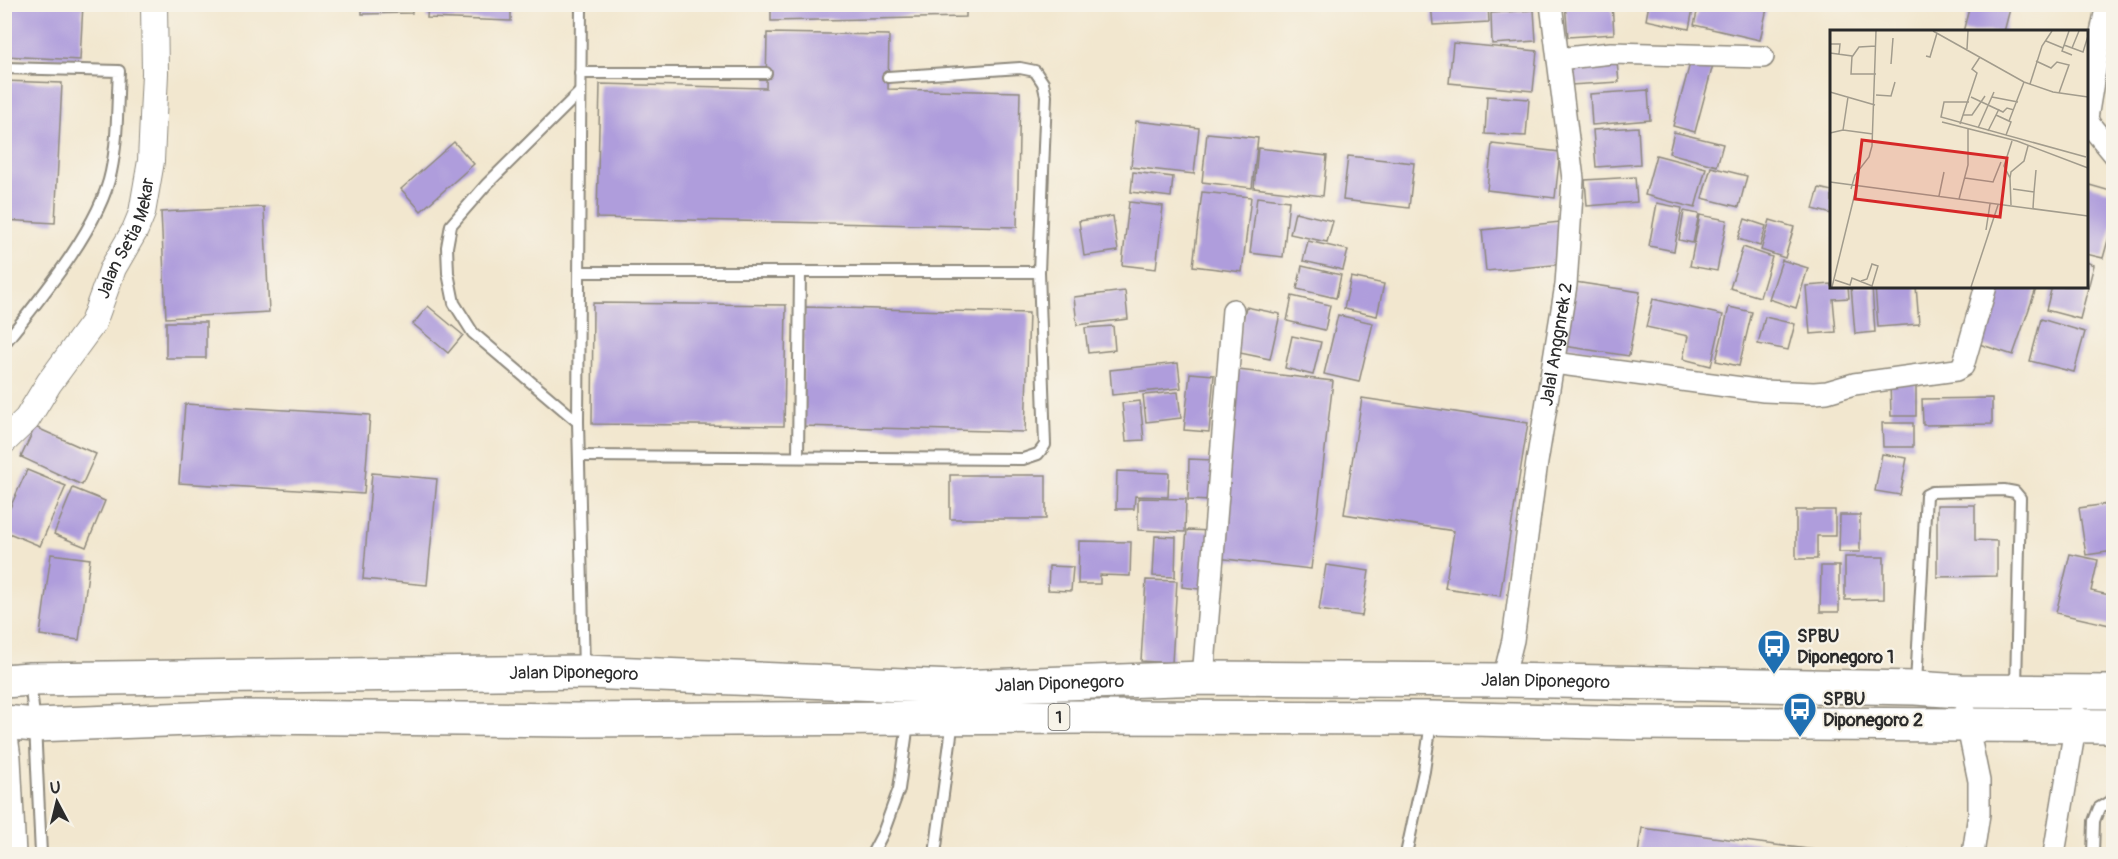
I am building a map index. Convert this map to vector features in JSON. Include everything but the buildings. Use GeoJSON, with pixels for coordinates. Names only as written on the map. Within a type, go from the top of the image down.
{"type":"FeatureCollection","features":[{"type":"Feature","properties":{"kind":"highway","name":"Jalan Diponegoro"},"geometry":{"type":"LineString","coordinates":[[17,680],[585,672],[954,703],[1084,717],[1432,718],[1638,723],[2114,726]]}},
{"type":"Feature","properties":{"kind":"highway","name":"Jalan Diponegoro"},"geometry":{"type":"LineString","coordinates":[[15,723],[242,717],[564,720],[908,718],[954,703],[1203,678],[1503,680],[1915,688],[1961,691],[2114,692]]}},
{"type":"Feature","properties":{"kind":"street","name":"Jalan Setia Mekar"},"geometry":{"type":"LineString","coordinates":[[4,441],[27,419],[49,383],[93,323],[113,268],[142,213],[151,161],[155,73],[154,4]]}},
{"type":"Feature","properties":{"kind":"street","name":"Jalal Anggnrek 2"},"geometry":{"type":"LineString","coordinates":[[1503,680],[1513,640],[1536,462],[1566,285],[1573,179],[1551,4]]}},
{"type":"Feature","properties":{"kind":"street"},"geometry":{"type":"LineString","coordinates":[[2088,112],[2107,4]]}},
{"type":"Feature","properties":{"kind":"street"},"geometry":{"type":"LineString","coordinates":[[1558,59],[1611,53],[1763,57]]}},
{"type":"Feature","properties":{"kind":"street"},"geometry":{"type":"LineString","coordinates":[[2088,120],[2114,154]]}},
{"type":"Feature","properties":{"kind":"street"},"geometry":{"type":"LineString","coordinates":[[1554,363],[1764,390],[1814,393],[1827,392],[1854,384],[1956,370],[1963,366],[1985,288]]}},
{"type":"Feature","properties":{"kind":"street"},"geometry":{"type":"LineString","coordinates":[[1203,678],[1233,310]]}},
{"type":"Feature","properties":{"kind":"street"},"geometry":{"type":"LineString","coordinates":[[1961,691],[1979,781],[1979,814],[1973,855]]}},
{"type":"Feature","properties":{"kind":"street"},"geometry":{"type":"LineString","coordinates":[[2054,855],[2076,726],[2079,692]]}},
{"type":"Feature","properties":{"kind":"street"},"geometry":{"type":"LineString","coordinates":[[15,723],[10,758],[15,855]]}},
{"type":"Feature","properties":{"kind":"lane"},"geometry":{"type":"LineString","coordinates":[[581,4],[578,422],[585,672]]}},
{"type":"Feature","properties":{"kind":"lane"},"geometry":{"type":"LineString","coordinates":[[580,456],[1023,459],[1038,454],[1045,445],[1039,273],[1046,96],[1043,83],[1035,71],[1020,68],[888,77]]}},
{"type":"Feature","properties":{"kind":"lane"},"geometry":{"type":"LineString","coordinates":[[4,69],[119,71],[111,174],[96,214],[44,295],[4,344]]}},
{"type":"Feature","properties":{"kind":"lane"},"geometry":{"type":"LineString","coordinates":[[580,73],[766,73]]}},
{"type":"Feature","properties":{"kind":"lane"},"geometry":{"type":"LineString","coordinates":[[578,422],[473,333],[454,303],[448,273],[447,247],[451,225],[486,186],[580,92]]}},
{"type":"Feature","properties":{"kind":"lane"},"geometry":{"type":"LineString","coordinates":[[580,272],[1039,273]]}},
{"type":"Feature","properties":{"kind":"lane"},"geometry":{"type":"LineString","coordinates":[[798,456],[800,272]]}},
{"type":"Feature","properties":{"kind":"lane"},"geometry":{"type":"LineString","coordinates":[[1915,688],[1926,495],[1932,492],[2004,490],[2014,492],[2020,498],[2016,690]]}},
{"type":"Feature","properties":{"kind":"lane"},"geometry":{"type":"LineString","coordinates":[[17,680],[15,723],[40,855]]}},
{"type":"Feature","properties":{"kind":"lane"},"geometry":{"type":"LineString","coordinates":[[934,855],[954,703]]}},
{"type":"Feature","properties":{"kind":"lane"},"geometry":{"type":"LineString","coordinates":[[872,855],[883,833],[898,789],[908,718]]}},
{"type":"Feature","properties":{"kind":"lane"},"geometry":{"type":"LineString","coordinates":[[1406,855],[1424,771],[1432,718]]}},
{"type":"Feature","properties":{"kind":"lane"},"geometry":{"type":"LineString","coordinates":[[2093,855],[2094,821],[2099,807],[2114,800]]}},
{"type":"Feature","properties":{"kind":"place","name":"SPBU Diponegoro 1"},"geometry":{"type":"Point","coordinates":[1774,675]}},
{"type":"Feature","properties":{"kind":"place","name":"SPBU Diponegoro 2"},"geometry":{"type":"Point","coordinates":[1800,738]}}]}
